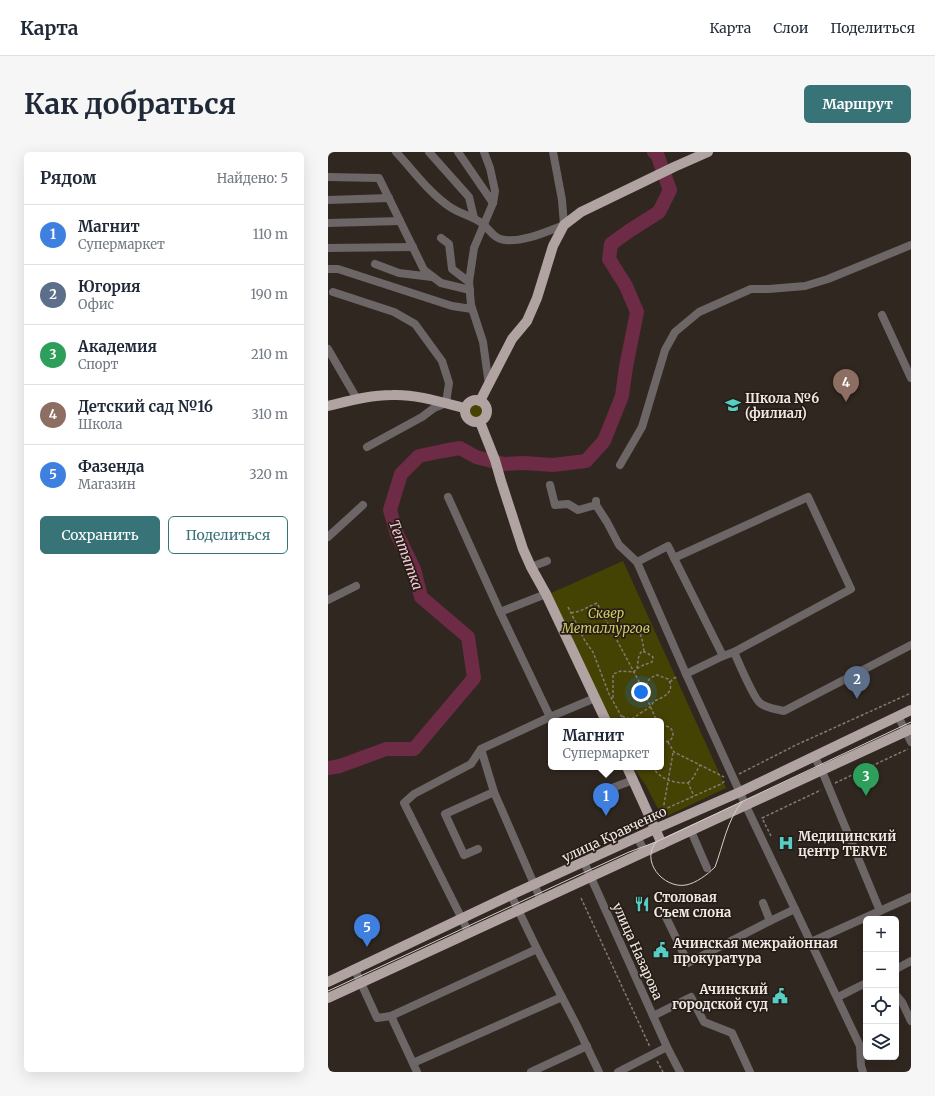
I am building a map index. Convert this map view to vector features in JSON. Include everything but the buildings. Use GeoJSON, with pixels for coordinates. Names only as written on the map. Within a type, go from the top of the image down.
{"type":"FeatureCollection","features":[{"type":"Feature","properties":{"kind":"main road"},"geometry":{"type":"LineString","coordinates":[[480,401],[512,339],[527,321],[537,298],[553,246],[564,225],[581,212],[708,152]]}},
{"type":"Feature","properties":{"kind":"main road"},"geometry":{"type":"LineString","coordinates":[[328,406],[357,399],[393,394],[422,397],[464,408]]}},
{"type":"Feature","properties":{"kind":"main road"},"geometry":{"type":"LineString","coordinates":[[473,400],[480,401],[486,407],[487,414],[480,422],[474,423],[469,421],[464,413],[464,408],[473,400]]}},
{"type":"Feature","properties":{"kind":"main road"},"geometry":{"type":"LineString","coordinates":[[480,422],[495,460],[523,549],[605,718]]}},
{"type":"Feature","properties":{"kind":"main road","name":"улица Кравченко"},"geometry":{"type":"LineString","coordinates":[[328,982],[655,828],[740,792],[911,710]]}},
{"type":"Feature","properties":{"kind":"main road"},"geometry":{"type":"LineString","coordinates":[[328,998],[908,731]]}},
{"type":"Feature","properties":{"kind":"main road"},"geometry":{"type":"LineString","coordinates":[[628,770],[662,844]]}},
{"type":"Feature","properties":{"kind":"main road"},"geometry":{"type":"LineString","coordinates":[[625,843],[632,858]]}},
{"type":"Feature","properties":{"kind":"street"},"geometry":{"type":"LineString","coordinates":[[396,152],[438,198],[452,208],[484,224],[494,236],[503,240],[517,240],[536,236],[564,225],[562,200],[553,152]]}},
{"type":"Feature","properties":{"kind":"street"},"geometry":{"type":"LineString","coordinates":[[429,152],[469,197],[474,218]]}},
{"type":"Feature","properties":{"kind":"street"},"geometry":{"type":"LineString","coordinates":[[458,152],[493,203]]}},
{"type":"Feature","properties":{"kind":"street"},"geometry":{"type":"LineString","coordinates":[[484,152],[490,168],[495,190],[493,203],[474,248],[469,282],[471,305],[483,342],[489,385]]}},
{"type":"Feature","properties":{"kind":"street"},"geometry":{"type":"LineString","coordinates":[[328,177],[379,178],[424,270],[441,283],[470,290]]}},
{"type":"Feature","properties":{"kind":"street"},"geometry":{"type":"LineString","coordinates":[[328,200],[389,198]]}},
{"type":"Feature","properties":{"kind":"street"},"geometry":{"type":"LineString","coordinates":[[328,223],[400,221]]}},
{"type":"Feature","properties":{"kind":"street"},"geometry":{"type":"LineString","coordinates":[[441,238],[449,244],[452,269],[469,282]]}},
{"type":"Feature","properties":{"kind":"street"},"geometry":{"type":"LineString","coordinates":[[620,465],[642,427],[665,350],[675,332],[698,312],[751,289],[804,286],[828,279],[911,245]]}},
{"type":"Feature","properties":{"kind":"street"},"geometry":{"type":"LineString","coordinates":[[328,248],[413,247]]}},
{"type":"Feature","properties":{"kind":"street"},"geometry":{"type":"LineString","coordinates":[[375,264],[398,273],[432,277]]}},
{"type":"Feature","properties":{"kind":"street"},"geometry":{"type":"LineString","coordinates":[[328,269],[338,269],[452,306],[472,309]]}},
{"type":"Feature","properties":{"kind":"street"},"geometry":{"type":"LineString","coordinates":[[333,292],[394,312],[415,324],[442,361],[449,383],[446,403],[434,408],[422,417],[367,447]]}},
{"type":"Feature","properties":{"kind":"street"},"geometry":{"type":"LineString","coordinates":[[882,315],[911,378]]}},
{"type":"Feature","properties":{"kind":"street"},"geometry":{"type":"LineString","coordinates":[[328,348],[357,399]]}},
{"type":"Feature","properties":{"kind":"street"},"geometry":{"type":"LineString","coordinates":[[550,485],[555,505],[568,504],[578,510],[596,503],[619,545],[637,562],[746,806],[860,1046],[861,1066],[863,1072]]}},
{"type":"Feature","properties":{"kind":"street"},"geometry":{"type":"LineString","coordinates":[[448,497],[550,717]]}},
{"type":"Feature","properties":{"kind":"street"},"geometry":{"type":"LineString","coordinates":[[674,558],[808,497],[851,589],[734,652],[686,674]]}},
{"type":"Feature","properties":{"kind":"street"},"geometry":{"type":"LineString","coordinates":[[328,537],[363,505]]}},
{"type":"Feature","properties":{"kind":"street"},"geometry":{"type":"LineString","coordinates":[[637,562],[668,546],[723,656]]}},
{"type":"Feature","properties":{"kind":"street"},"geometry":{"type":"LineString","coordinates":[[531,567],[547,561]]}},
{"type":"Feature","properties":{"kind":"street"},"geometry":{"type":"LineString","coordinates":[[328,600],[356,586]]}},
{"type":"Feature","properties":{"kind":"street"},"geometry":{"type":"LineString","coordinates":[[500,612],[546,594]]}},
{"type":"Feature","properties":{"kind":"street"},"geometry":{"type":"LineString","coordinates":[[734,652],[754,695],[760,703],[768,707],[784,711],[911,645]]}},
{"type":"Feature","properties":{"kind":"street"},"geometry":{"type":"LineString","coordinates":[[469,933],[404,803],[414,794],[472,764],[481,749],[595,698]]}},
{"type":"Feature","properties":{"kind":"street"},"geometry":{"type":"LineString","coordinates":[[898,716],[908,731],[911,742]]}},
{"type":"Feature","properties":{"kind":"street"},"geometry":{"type":"LineString","coordinates":[[481,749],[494,792],[541,900]]}},
{"type":"Feature","properties":{"kind":"street"},"geometry":{"type":"LineString","coordinates":[[814,756],[822,771],[880,910]]}},
{"type":"Feature","properties":{"kind":"street"},"geometry":{"type":"LineString","coordinates":[[612,788],[633,780]]}},
{"type":"Feature","properties":{"kind":"street"},"geometry":{"type":"LineString","coordinates":[[478,849],[464,855],[445,814],[494,792]]}},
{"type":"Feature","properties":{"kind":"street"},"geometry":{"type":"LineString","coordinates":[[691,831],[707,868]]}},
{"type":"Feature","properties":{"kind":"street"},"geometry":{"type":"LineString","coordinates":[[637,837],[645,852]]}},
{"type":"Feature","properties":{"kind":"street","name":"улица Назарова"},"geometry":{"type":"LineString","coordinates":[[584,862],[667,1047],[680,1072]]}},
{"type":"Feature","properties":{"kind":"street"},"geometry":{"type":"LineString","coordinates":[[511,895],[599,1072]]}},
{"type":"Feature","properties":{"kind":"street"},"geometry":{"type":"LineString","coordinates":[[811,942],[911,897]]}},
{"type":"Feature","properties":{"kind":"street"},"geometry":{"type":"LineString","coordinates":[[763,903],[770,921]]}},
{"type":"Feature","properties":{"kind":"street"},"geometry":{"type":"LineString","coordinates":[[664,913],[688,963],[770,921],[795,910]]}},
{"type":"Feature","properties":{"kind":"street"},"geometry":{"type":"LineString","coordinates":[[355,970],[377,1018],[392,1016],[537,949]]}},
{"type":"Feature","properties":{"kind":"street"},"geometry":{"type":"LineString","coordinates":[[899,967],[911,961]]}},
{"type":"Feature","properties":{"kind":"street"},"geometry":{"type":"LineString","coordinates":[[838,997],[863,984]]}},
{"type":"Feature","properties":{"kind":"street"},"geometry":{"type":"LineString","coordinates":[[653,1016],[691,997],[704,1022],[732,1033],[750,1072]]}},
{"type":"Feature","properties":{"kind":"street"},"geometry":{"type":"LineString","coordinates":[[413,1063],[562,998]]}},
{"type":"Feature","properties":{"kind":"street"},"geometry":{"type":"LineString","coordinates":[[899,998],[911,1021]]}},
{"type":"Feature","properties":{"kind":"street"},"geometry":{"type":"LineString","coordinates":[[392,1016],[417,1072]]}},
{"type":"Feature","properties":{"kind":"street"},"geometry":{"type":"LineString","coordinates":[[531,1072],[587,1046]]}},
{"type":"Feature","properties":{"kind":"street"},"geometry":{"type":"LineString","coordinates":[[618,1072],[667,1047]]}},
{"type":"Feature","properties":{"kind":"path"},"geometry":{"type":"LineString","coordinates":[[571,613],[580,611],[597,603],[643,689],[655,718]]}},
{"type":"Feature","properties":{"kind":"path"},"geometry":{"type":"LineString","coordinates":[[568,607],[585,641],[593,652],[613,700],[622,716],[626,718]]}},
{"type":"Feature","properties":{"kind":"path"},"geometry":{"type":"LineString","coordinates":[[608,624],[627,626],[638,630],[643,642],[644,651],[653,657],[652,662],[637,668]]}},
{"type":"Feature","properties":{"kind":"path"},"geometry":{"type":"LineString","coordinates":[[634,672],[637,668],[639,655],[642,651],[644,651]]}},
{"type":"Feature","properties":{"kind":"path"},"geometry":{"type":"LineString","coordinates":[[613,700],[613,674],[621,671],[634,672]]}},
{"type":"Feature","properties":{"kind":"path"},"geometry":{"type":"LineString","coordinates":[[670,682],[674,678],[686,674]]}},
{"type":"Feature","properties":{"kind":"path"},"geometry":{"type":"LineString","coordinates":[[633,718],[650,708],[654,701],[669,693],[671,688],[668,679],[657,675],[650,678],[643,689]]}},
{"type":"Feature","properties":{"kind":"path"},"geometry":{"type":"LineString","coordinates":[[733,777],[796,745],[911,693]]}},
{"type":"Feature","properties":{"kind":"path"},"geometry":{"type":"LineString","coordinates":[[664,726],[672,730],[673,736],[668,742]]}},
{"type":"Feature","properties":{"kind":"path"},"geometry":{"type":"LineString","coordinates":[[664,742],[668,742]]}},
{"type":"Feature","properties":{"kind":"path"},"geometry":{"type":"LineString","coordinates":[[668,742],[674,752],[727,779],[721,784],[663,810],[674,752]]}},
{"type":"Feature","properties":{"kind":"path"},"geometry":{"type":"LineString","coordinates":[[654,770],[668,781],[688,783],[693,778],[700,765]]}},
{"type":"Feature","properties":{"kind":"path"},"geometry":{"type":"LineString","coordinates":[[688,783],[694,796]]}},
{"type":"Feature","properties":{"kind":"path"},"geometry":{"type":"LineString","coordinates":[[582,898],[663,1072]]}},
{"type":"Feature","properties":{"kind":"green space"},"geometry":{"type":"Polygon","coordinates":[[[477,403],[484,408],[485,411],[480,418],[477,419],[470,414],[469,411],[474,404],[477,403]]]}},
{"type":"Feature","properties":{"kind":"green space","name":"Сквер Металлургов"},"geometry":{"type":"Polygon","coordinates":[[[623,561],[726,788],[663,818],[645,784],[635,770],[664,770],[664,718],[609,718],[549,594],[623,561]]]}},
{"type":"Feature","properties":{"kind":"waterway","name":"Тептятка"},"geometry":{"type":"LineString","coordinates":[[328,768],[340,766],[386,749],[414,749],[474,678],[468,637],[421,597],[414,569],[397,534],[390,510],[401,474],[419,456],[460,448],[476,457],[504,464],[524,463],[553,465],[586,461],[604,441],[622,396],[637,312],[626,286],[609,259],[611,244],[659,212],[670,190],[657,154],[654,152]]}},
{"type":"Feature","properties":{"kind":"tram line"},"geometry":{"type":"LineString","coordinates":[[328,991],[629,852],[656,842],[911,722]]}},
{"type":"Feature","properties":{"kind":"tram line"},"geometry":{"type":"LineString","coordinates":[[657,841],[652,849],[651,856],[652,864],[656,872],[662,878],[677,885],[686,885],[697,881],[715,867],[729,825],[742,802]]}},
{"type":"Feature","properties":{"kind":"place","name":"Детский сад №16"},"geometry":{"type":"Point","coordinates":[846,402]}},
{"type":"Feature","properties":{"kind":"place","name":"Школа №6 (филиал)"},"geometry":{"type":"Point","coordinates":[733,405]}},
{"type":"Feature","properties":{"kind":"place","name":"Югория"},"geometry":{"type":"Point","coordinates":[857,699]}},
{"type":"Feature","properties":{"kind":"place","name":"Академия"},"geometry":{"type":"Point","coordinates":[866,796]}},
{"type":"Feature","properties":{"kind":"place","name":"Магнит"},"geometry":{"type":"Point","coordinates":[606,816]}},
{"type":"Feature","properties":{"kind":"place","name":"Медицинский центр TERVE"},"geometry":{"type":"Point","coordinates":[786,843]}},
{"type":"Feature","properties":{"kind":"place","name":"Столовая Съем слона"},"geometry":{"type":"Point","coordinates":[642,904]}},
{"type":"Feature","properties":{"kind":"place","name":"Фазенда"},"geometry":{"type":"Point","coordinates":[367,947]}},
{"type":"Feature","properties":{"kind":"place","name":"Ачинская межрайонная прокуратура"},"geometry":{"type":"Point","coordinates":[661,950]}},
{"type":"Feature","properties":{"kind":"place","name":"Ачинский городской суд"},"geometry":{"type":"Point","coordinates":[780,996]}}]}
